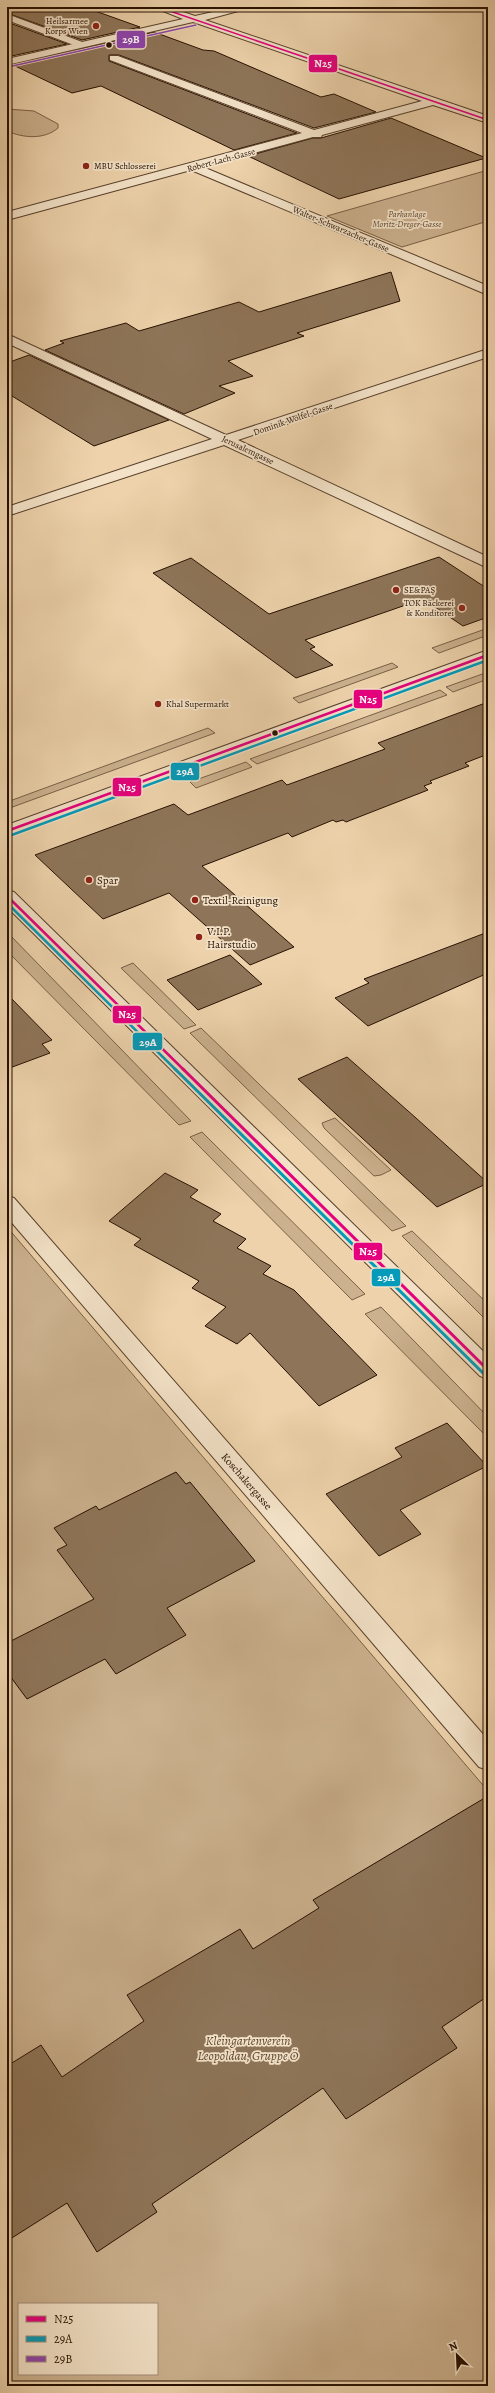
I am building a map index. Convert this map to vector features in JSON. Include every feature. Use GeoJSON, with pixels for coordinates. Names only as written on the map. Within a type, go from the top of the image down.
{"type":"FeatureCollection","features":[{"type":"Feature","properties":{"kind":"street"},"geometry":{"type":"LineString","coordinates":[[158,7],[488,120]]}},
{"type":"Feature","properties":{"kind":"street"},"geometry":{"type":"LineString","coordinates":[[7,62],[248,7]]}},
{"type":"Feature","properties":{"kind":"street"},"geometry":{"type":"LineString","coordinates":[[114,58],[317,135]]}},
{"type":"Feature","properties":{"kind":"street","name":"Robert-Lach-Gasse"},"geometry":{"type":"LineString","coordinates":[[7,216],[317,135],[435,101]]}},
{"type":"Feature","properties":{"kind":"street","name":"Walter-Schwarzacher-Gasse"},"geometry":{"type":"LineString","coordinates":[[194,167],[488,292]]}},
{"type":"Feature","properties":{"kind":"street","name":"Jerusalemgasse"},"geometry":{"type":"LineString","coordinates":[[7,338],[488,563]]}},
{"type":"Feature","properties":{"kind":"street","name":"Dominik-Wölfel-Gasse"},"geometry":{"type":"LineString","coordinates":[[7,512],[228,441],[488,353]]}},
{"type":"Feature","properties":{"kind":"street"},"geometry":{"type":"LineString","coordinates":[[7,831],[488,655]]}},
{"type":"Feature","properties":{"kind":"street"},"geometry":{"type":"LineString","coordinates":[[7,896],[488,1370]]}},
{"type":"Feature","properties":{"kind":"lane"},"geometry":{"type":"LineString","coordinates":[[7,17],[82,45]]}},
{"type":"Feature","properties":{"kind":"lane","name":"Koschakergasse"},"geometry":{"type":"LineString","coordinates":[[7,1203],[488,1759]]}},
{"type":"Feature","properties":{"kind":"green space"},"geometry":{"type":"Polygon","coordinates":[[[7,109],[34,111],[58,124],[58,128],[46,135],[33,137],[7,131],[7,109]]]}},
{"type":"Feature","properties":{"kind":"green space","name":"Parkanlage Moritz-Dreger-Gasse"},"geometry":{"type":"Polygon","coordinates":[[[488,170],[488,221],[402,247],[327,216],[488,170]]]}},
{"type":"Feature","properties":{"kind":"green space"},"geometry":{"type":"Polygon","coordinates":[[[488,628],[488,635],[439,653],[432,648],[488,628]]]}},
{"type":"Feature","properties":{"kind":"green space"},"geometry":{"type":"Polygon","coordinates":[[[392,663],[398,667],[299,703],[293,698],[392,663]]]}},
{"type":"Feature","properties":{"kind":"green space"},"geometry":{"type":"Polygon","coordinates":[[[488,672],[488,679],[453,692],[446,687],[488,672]]]}},
{"type":"Feature","properties":{"kind":"green space"},"geometry":{"type":"Polygon","coordinates":[[[440,690],[447,695],[257,764],[250,759],[440,690]]]}},
{"type":"Feature","properties":{"kind":"green space"},"geometry":{"type":"Polygon","coordinates":[[[208,728],[215,733],[7,809],[7,802],[208,728]]]}},
{"type":"Feature","properties":{"kind":"green space"},"geometry":{"type":"Polygon","coordinates":[[[246,762],[252,767],[196,788],[190,782],[246,762]]]}},
{"type":"Feature","properties":{"kind":"green space"},"geometry":{"type":"Polygon","coordinates":[[[7,932],[191,1121],[179,1125],[7,951],[7,932]]]}},
{"type":"Feature","properties":{"kind":"green space"},"geometry":{"type":"Polygon","coordinates":[[[133,963],[196,1025],[184,1029],[121,968],[133,963]]]}},
{"type":"Feature","properties":{"kind":"green space"},"geometry":{"type":"Polygon","coordinates":[[[201,1028],[406,1226],[392,1231],[190,1033],[201,1028]]]}},
{"type":"Feature","properties":{"kind":"green space"},"geometry":{"type":"Polygon","coordinates":[[[335,1118],[391,1170],[381,1175],[374,1176],[324,1128],[322,1123],[335,1118]]]}},
{"type":"Feature","properties":{"kind":"green space"},"geometry":{"type":"Polygon","coordinates":[[[202,1132],[365,1294],[352,1300],[190,1137],[202,1132]]]}},
{"type":"Feature","properties":{"kind":"green space","name":"Kleingartenverein Leopoldau, Gruppe Ö"},"geometry":{"type":"Polygon","coordinates":[[[7,1227],[488,1791],[488,2386],[7,2386],[7,1227]]]}},
{"type":"Feature","properties":{"kind":"green space"},"geometry":{"type":"Polygon","coordinates":[[[412,1231],[488,1304],[488,1322],[402,1236],[412,1231]]]}},
{"type":"Feature","properties":{"kind":"green space"},"geometry":{"type":"Polygon","coordinates":[[[381,1307],[488,1417],[488,1438],[365,1314],[381,1307]]]}},
{"type":"Feature","properties":{"kind":"building"},"geometry":{"type":"Polygon","coordinates":[[[7,7],[84,7],[140,27],[82,40],[7,13],[7,7]]]}},
{"type":"Feature","properties":{"kind":"building"},"geometry":{"type":"Polygon","coordinates":[[[7,22],[67,44],[7,57],[7,22]]]}},
{"type":"Feature","properties":{"kind":"building"},"geometry":{"type":"Polygon","coordinates":[[[154,32],[203,50],[214,51],[321,97],[334,94],[376,112],[314,128],[119,55],[109,55],[109,61],[297,133],[234,150],[101,86],[72,93],[13,65],[154,32]]]}},
{"type":"Feature","properties":{"kind":"building"},"geometry":{"type":"Polygon","coordinates":[[[391,118],[486,158],[339,199],[248,156],[313,138],[321,138],[391,118]]]}},
{"type":"Feature","properties":{"kind":"building"},"geometry":{"type":"Polygon","coordinates":[[[391,272],[400,301],[297,333],[304,336],[228,361],[253,376],[219,386],[235,393],[184,414],[45,350],[64,343],[60,341],[126,323],[139,331],[239,302],[259,312],[391,272]]]}},
{"type":"Feature","properties":{"kind":"building"},"geometry":{"type":"Polygon","coordinates":[[[29,355],[169,420],[94,446],[7,393],[7,363],[29,355]]]}},
{"type":"Feature","properties":{"kind":"building"},"geometry":{"type":"Polygon","coordinates":[[[439,557],[488,589],[488,617],[463,626],[423,599],[305,640],[315,647],[310,649],[333,665],[296,678],[153,573],[191,558],[269,614],[439,557]]]}},
{"type":"Feature","properties":{"kind":"building"},"geometry":{"type":"Polygon","coordinates":[[[488,702],[488,754],[465,763],[469,766],[430,781],[432,783],[424,786],[428,790],[346,822],[343,820],[336,822],[333,820],[292,837],[288,833],[202,866],[294,947],[250,965],[169,893],[103,919],[35,855],[174,804],[188,815],[282,780],[287,785],[385,749],[378,743],[488,702]]]}},
{"type":"Feature","properties":{"kind":"building"},"geometry":{"type":"Polygon","coordinates":[[[488,932],[488,973],[368,1026],[335,998],[369,983],[364,979],[488,932]]]}},
{"type":"Feature","properties":{"kind":"building"},"geometry":{"type":"Polygon","coordinates":[[[230,955],[262,984],[198,1010],[167,980],[230,955]]]}},
{"type":"Feature","properties":{"kind":"building"},"geometry":{"type":"Polygon","coordinates":[[[7,994],[52,1040],[42,1044],[50,1053],[7,1069],[7,994]]]}},
{"type":"Feature","properties":{"kind":"building"},"geometry":{"type":"Polygon","coordinates":[[[347,1057],[488,1183],[437,1207],[298,1079],[347,1057]]]}},
{"type":"Feature","properties":{"kind":"building"},"geometry":{"type":"Polygon","coordinates":[[[165,1173],[198,1190],[190,1197],[221,1214],[213,1221],[246,1239],[237,1248],[271,1266],[263,1274],[294,1290],[377,1375],[319,1406],[250,1333],[237,1344],[205,1326],[226,1307],[192,1288],[199,1281],[134,1245],[141,1239],[109,1221],[165,1173]]]}},
{"type":"Feature","properties":{"kind":"building"},"geometry":{"type":"Polygon","coordinates":[[[447,1423],[487,1466],[400,1510],[421,1534],[379,1556],[326,1494],[402,1457],[395,1448],[447,1423]]]}},
{"type":"Feature","properties":{"kind":"building"},"geometry":{"type":"Polygon","coordinates":[[[176,1472],[186,1484],[190,1482],[255,1561],[167,1608],[186,1635],[116,1674],[105,1659],[27,1699],[7,1672],[7,1643],[94,1599],[57,1550],[67,1545],[54,1528],[96,1506],[99,1510],[176,1472]]]}},
{"type":"Feature","properties":{"kind":"building"},"geometry":{"type":"Polygon","coordinates":[[[488,1796],[488,1996],[442,2027],[457,2048],[346,2119],[323,2088],[152,2204],[157,2212],[97,2252],[67,2203],[7,2241],[7,2066],[41,2045],[62,2077],[144,2021],[127,1995],[240,1929],[253,1949],[319,1908],[313,1900],[488,1796]]]}},
{"type":"Feature","properties":{"kind":"transit line","name":"N25"},"geometry":{"type":"LineString","coordinates":[[158,7],[488,120]]}},
{"type":"Feature","properties":{"kind":"transit line","name":"29B"},"geometry":{"type":"LineString","coordinates":[[8,67],[196,25]]}},
{"type":"Feature","properties":{"kind":"transit line","name":"N25"},"geometry":{"type":"LineString","coordinates":[[7,831],[488,655]]}},
{"type":"Feature","properties":{"kind":"transit line","name":"29A"},"geometry":{"type":"LineString","coordinates":[[9,836],[488,660]]}},
{"type":"Feature","properties":{"kind":"transit line","name":"N25"},"geometry":{"type":"LineString","coordinates":[[7,896],[488,1370]]}},
{"type":"Feature","properties":{"kind":"transit line","name":"29A"},"geometry":{"type":"LineString","coordinates":[[7,903],[484,1374]]}},
{"type":"Feature","properties":{"kind":"place","name":"Heilsarmee Korps Wien"},"geometry":{"type":"Point","coordinates":[96,26]}},
{"type":"Feature","properties":{"kind":"place","name":"MBU Schlosserei"},"geometry":{"type":"Point","coordinates":[86,166]}},
{"type":"Feature","properties":{"kind":"place","name":"SE&PAŞ"},"geometry":{"type":"Point","coordinates":[396,590]}},
{"type":"Feature","properties":{"kind":"place","name":"TOK Bäckerei & Konditorei"},"geometry":{"type":"Point","coordinates":[462,608]}},
{"type":"Feature","properties":{"kind":"place","name":"Khal Supermarkt"},"geometry":{"type":"Point","coordinates":[158,704]}},
{"type":"Feature","properties":{"kind":"place","name":"Spar"},"geometry":{"type":"Point","coordinates":[89,880]}},
{"type":"Feature","properties":{"kind":"place","name":"Textil-Reinigung"},"geometry":{"type":"Point","coordinates":[195,900]}},
{"type":"Feature","properties":{"kind":"place","name":"V.I.P. Hairstudio"},"geometry":{"type":"Point","coordinates":[199,937]}}]}
